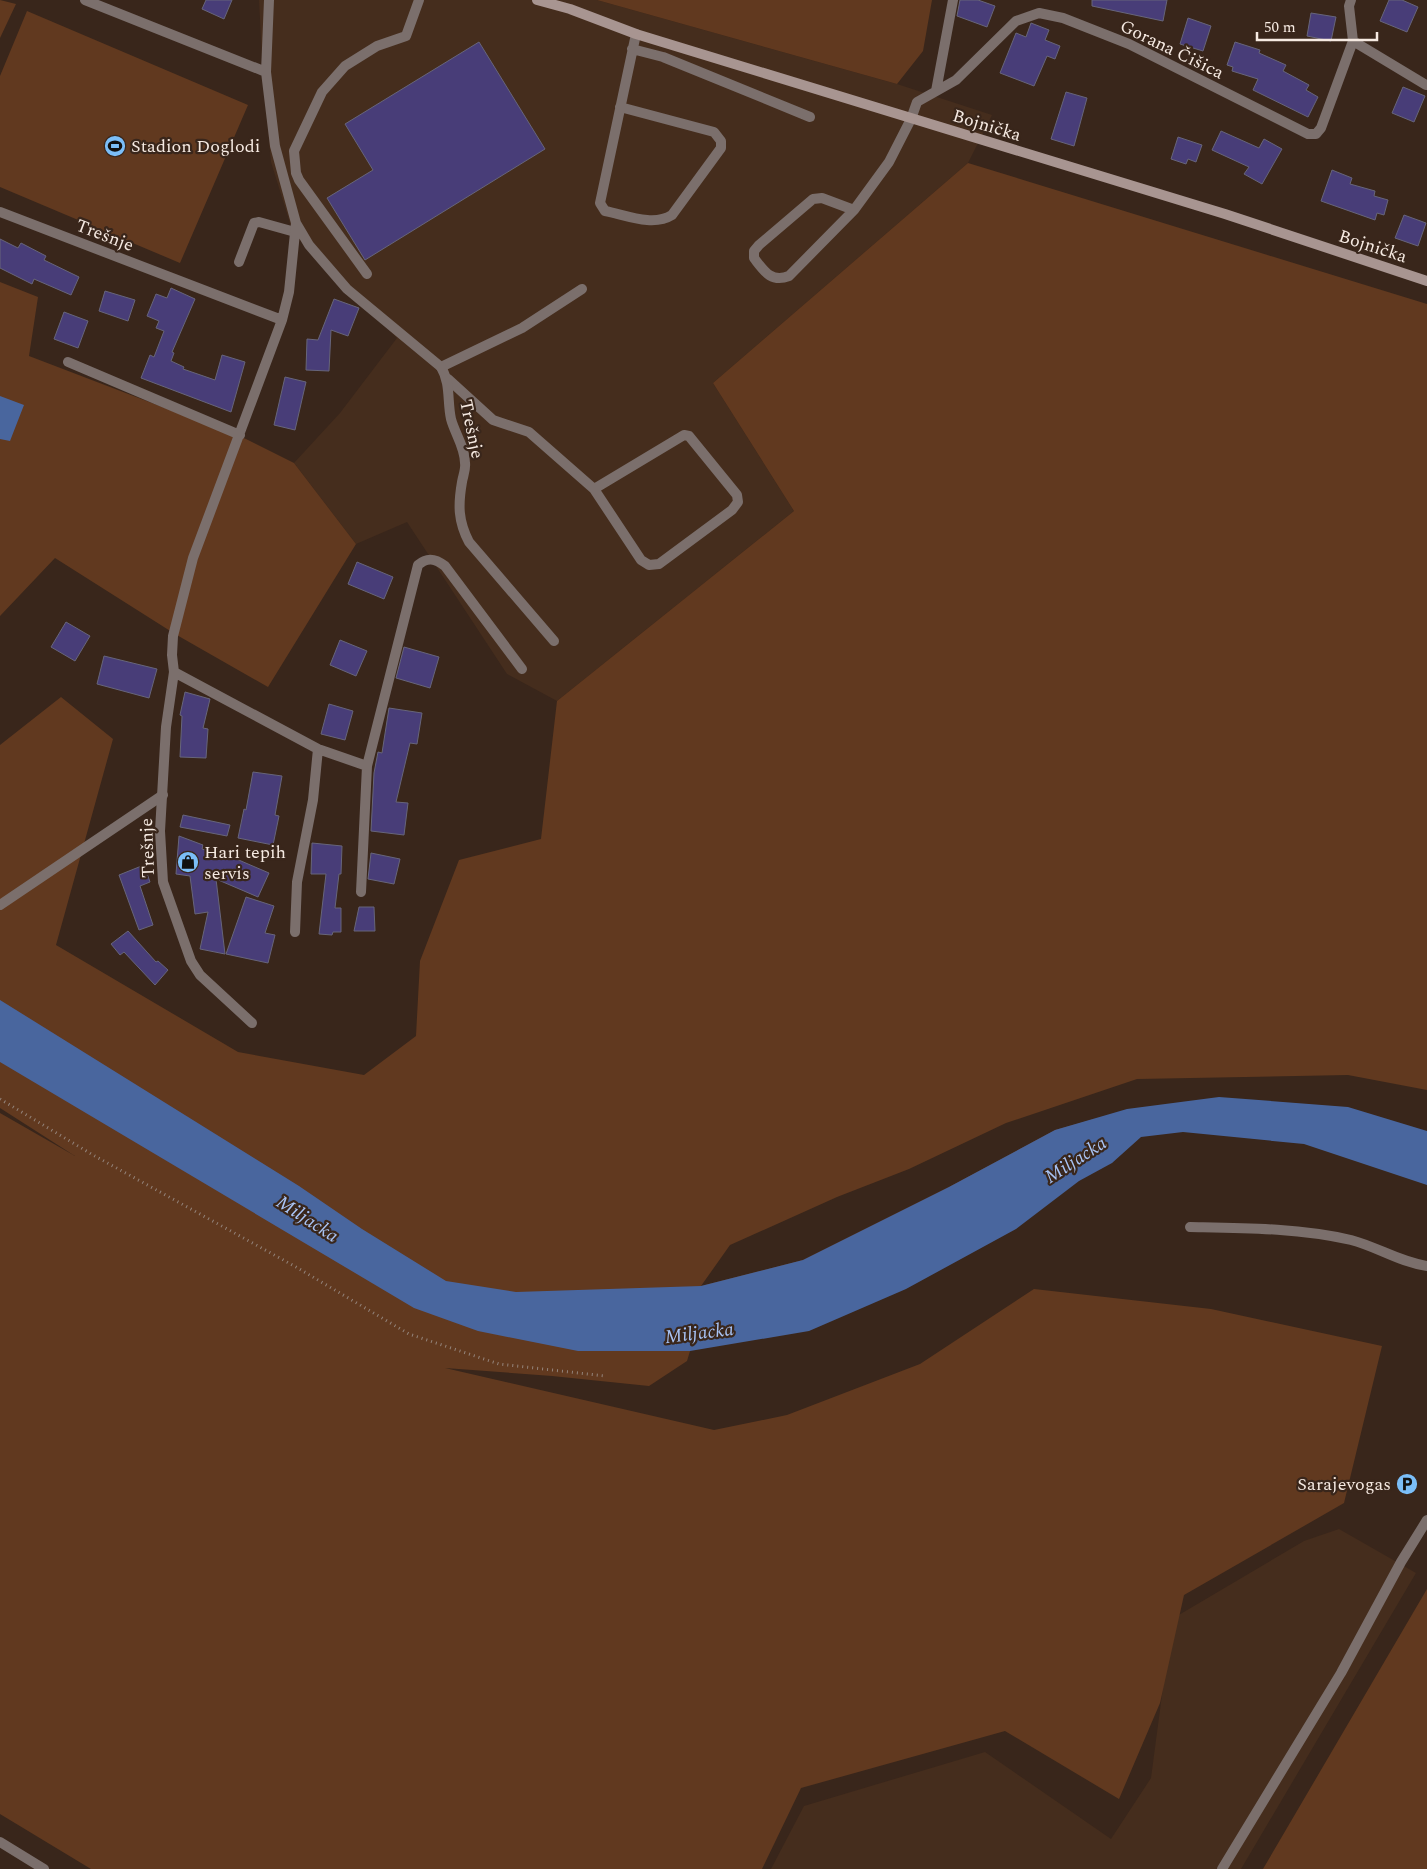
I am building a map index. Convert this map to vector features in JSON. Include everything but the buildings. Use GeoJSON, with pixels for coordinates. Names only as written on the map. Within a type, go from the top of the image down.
{"type":"FeatureCollection","features":[{"type":"Feature","properties":{"kind":"main road","name":"Bojnička"},"geometry":{"type":"LineString","coordinates":[[537,0],[570,9],[636,34],[1225,214],[1427,281]]}},
{"type":"Feature","properties":{"kind":"street"},"geometry":{"type":"LineString","coordinates":[[85,0],[266,72]]}},
{"type":"Feature","properties":{"kind":"street"},"geometry":{"type":"LineString","coordinates":[[367,274],[299,180],[296,173],[294,150],[322,92],[345,66],[377,46],[406,36],[419,0]]}},
{"type":"Feature","properties":{"kind":"street"},"geometry":{"type":"LineString","coordinates":[[936,91],[953,0]]}},
{"type":"Feature","properties":{"kind":"street","name":"Gorana Čišica"},"geometry":{"type":"LineString","coordinates":[[854,210],[822,198],[813,199],[759,245],[754,251],[754,258],[773,278],[780,279],[789,276],[854,210],[889,162],[918,102],[956,80],[1016,21],[1039,13],[1062,18],[1129,44],[1308,134],[1316,134],[1321,128],[1352,41],[1350,0]]}},
{"type":"Feature","properties":{"kind":"street","name":"Trešnje"},"geometry":{"type":"LineString","coordinates":[[252,1023],[200,975],[183,944],[163,882],[160,831],[166,727],[174,672],[172,655],[173,636],[193,558],[282,320],[289,292],[296,228],[275,146],[266,72],[267,1]]}},
{"type":"Feature","properties":{"kind":"street"},"geometry":{"type":"LineString","coordinates":[[620,107],[714,132],[721,142],[721,148],[716,156],[672,215],[664,220],[647,219],[605,211],[601,208],[600,203],[632,49],[636,34]]}},
{"type":"Feature","properties":{"kind":"street"},"geometry":{"type":"LineString","coordinates":[[1352,41],[1426,85]]}},
{"type":"Feature","properties":{"kind":"street"},"geometry":{"type":"LineString","coordinates":[[632,49],[663,57],[810,117]]}},
{"type":"Feature","properties":{"kind":"street","name":"Trešnje"},"geometry":{"type":"LineString","coordinates":[[0,212],[282,320]]}},
{"type":"Feature","properties":{"kind":"street"},"geometry":{"type":"LineString","coordinates":[[240,262],[254,223],[259,222],[296,228]]}},
{"type":"Feature","properties":{"kind":"street","name":"Trešnje"},"geometry":{"type":"LineString","coordinates":[[296,228],[348,289],[441,367],[448,379],[451,421],[463,449],[466,464],[459,500],[458,517],[461,528],[469,542],[554,641]]}},
{"type":"Feature","properties":{"kind":"street"},"geometry":{"type":"LineString","coordinates":[[441,367],[522,328],[582,289]]}},
{"type":"Feature","properties":{"kind":"street"},"geometry":{"type":"LineString","coordinates":[[68,362],[240,435]]}},
{"type":"Feature","properties":{"kind":"street"},"geometry":{"type":"LineString","coordinates":[[448,379],[493,420],[529,432],[594,489],[641,560],[649,565],[659,564],[732,510],[738,502],[737,495],[689,436],[684,435],[594,489]]}},
{"type":"Feature","properties":{"kind":"street"},"geometry":{"type":"LineString","coordinates":[[361,892],[367,766],[418,566],[423,561],[430,559],[438,560],[445,566],[522,669]]}},
{"type":"Feature","properties":{"kind":"street"},"geometry":{"type":"LineString","coordinates":[[174,672],[318,749],[367,766]]}},
{"type":"Feature","properties":{"kind":"street"},"geometry":{"type":"LineString","coordinates":[[295,932],[297,882],[313,800],[318,749]]}},
{"type":"Feature","properties":{"kind":"street"},"geometry":{"type":"LineString","coordinates":[[0,905],[162,795]]}},
{"type":"Feature","properties":{"kind":"street"},"geometry":{"type":"LineString","coordinates":[[1190,1227],[1274,1229],[1352,1240],[1408,1264],[1427,1266]]}},
{"type":"Feature","properties":{"kind":"street"},"geometry":{"type":"LineString","coordinates":[[1222,1869],[1341,1673],[1401,1562],[1427,1520]]}},
{"type":"Feature","properties":{"kind":"street"},"geometry":{"type":"LineString","coordinates":[[0,1842],[44,1869]]}},
{"type":"Feature","properties":{"kind":"path"},"geometry":{"type":"LineString","coordinates":[[0,1099],[93,1155],[296,1267],[409,1334],[499,1364],[606,1376]]}},
{"type":"Feature","properties":{"kind":"shaded area"},"geometry":{"type":"Polygon","coordinates":[[[0,0],[16,4],[0,38],[0,0]]]}},
{"type":"Feature","properties":{"kind":"shaded area"},"geometry":{"type":"Polygon","coordinates":[[[259,0],[597,0],[897,84],[992,115],[968,163],[713,383],[794,511],[557,701],[507,674],[407,522],[356,544],[294,463],[340,413],[397,338],[293,233],[271,162],[263,77],[259,0]]]}},
{"type":"Feature","properties":{"kind":"shaded area"},"geometry":{"type":"Polygon","coordinates":[[[597,0],[932,0],[923,51],[897,84],[597,0]]]}},
{"type":"Feature","properties":{"kind":"shaded area","name":"Stadion Doglodi"},"geometry":{"type":"Polygon","coordinates":[[[27,11],[248,105],[180,263],[0,187],[0,76],[27,11]]]}},
{"type":"Feature","properties":{"kind":"shaded area"},"geometry":{"type":"Polygon","coordinates":[[[968,163],[1427,304],[1427,1090],[1348,1075],[1137,1079],[1006,1123],[909,1169],[837,1197],[730,1245],[701,1286],[803,1260],[949,1187],[1055,1130],[1094,1119],[700,1318],[687,1361],[649,1386],[445,1368],[714,1430],[787,1415],[920,1364],[1034,1289],[1211,1309],[1382,1346],[1344,1503],[1184,1595],[1160,1703],[1119,1799],[1005,1731],[801,1788],[762,1869],[91,1869],[0,1814],[0,1113],[75,1156],[0,1108],[0,745],[61,697],[113,739],[56,945],[238,1052],[364,1075],[416,1036],[420,961],[459,860],[541,839],[557,701],[794,511],[713,383],[968,163]]]}},
{"type":"Feature","properties":{"kind":"shaded area"},"geometry":{"type":"Polygon","coordinates":[[[0,282],[38,297],[29,356],[246,439],[294,463],[356,544],[268,687],[175,634],[55,558],[0,616],[0,282]]]}},
{"type":"Feature","properties":{"kind":"shaded area","name":"Sarajevogas"},"geometry":{"type":"Polygon","coordinates":[[[1339,1529],[1416,1573],[1241,1869],[771,1869],[804,1806],[985,1752],[1111,1839],[1151,1778],[1172,1619],[1304,1541],[1339,1529]]]}},
{"type":"Feature","properties":{"kind":"shaded area"},"geometry":{"type":"Polygon","coordinates":[[[1427,1589],[1427,1869],[1263,1869],[1427,1589]]]}},
{"type":"Feature","properties":{"kind":"water"},"geometry":{"type":"Polygon","coordinates":[[[0,396],[24,405],[10,441],[0,439],[0,396]]]}},
{"type":"Feature","properties":{"kind":"water","name":"Miljacka"},"geometry":{"type":"Polygon","coordinates":[[[0,1000],[299,1186],[362,1229],[446,1281],[516,1292],[701,1286],[803,1260],[949,1187],[1055,1130],[1127,1109],[1219,1097],[1348,1107],[1427,1131],[1427,1185],[1304,1144],[1183,1132],[1141,1137],[1112,1163],[1079,1181],[1016,1229],[906,1289],[809,1331],[690,1351],[578,1351],[478,1331],[414,1308],[0,1062],[0,1000]]]}},
{"type":"Feature","properties":{"kind":"place","name":"Stadion Doglodi"},"geometry":{"type":"Point","coordinates":[115,146]}},
{"type":"Feature","properties":{"kind":"place","name":"Hari tepih servis"},"geometry":{"type":"Point","coordinates":[188,862]}},
{"type":"Feature","properties":{"kind":"place","name":"Sarajevogas"},"geometry":{"type":"Point","coordinates":[1407,1484]}}]}
